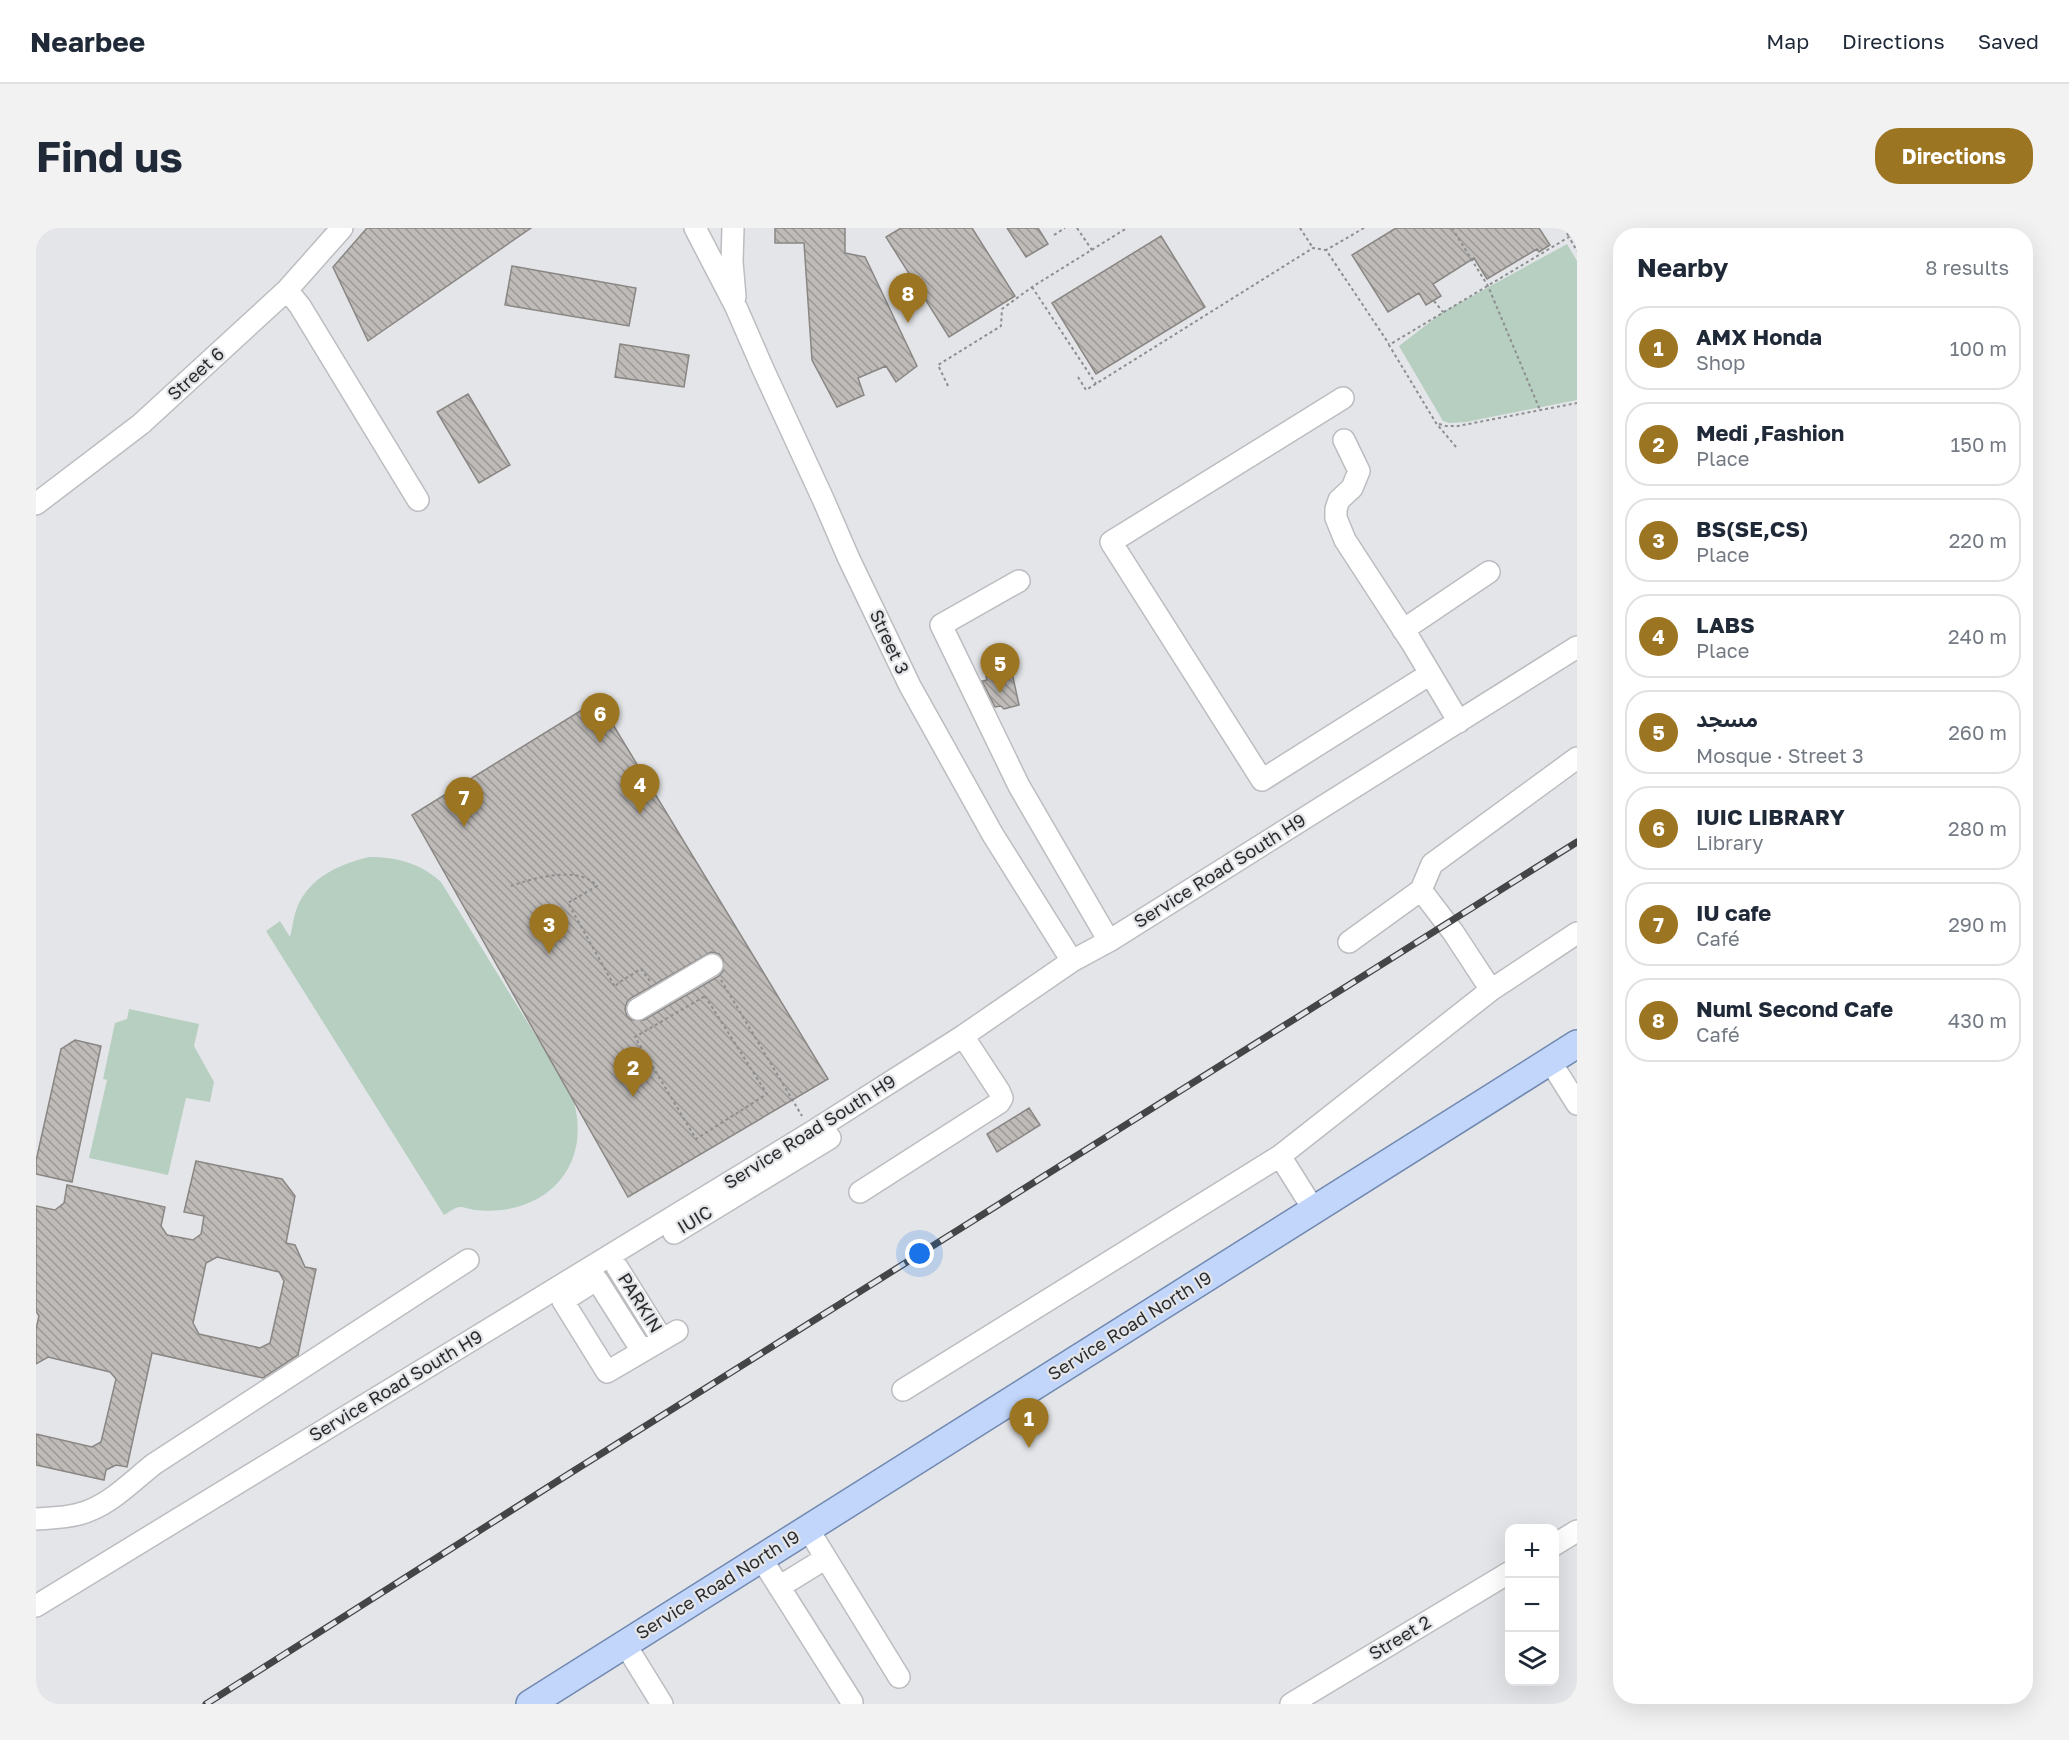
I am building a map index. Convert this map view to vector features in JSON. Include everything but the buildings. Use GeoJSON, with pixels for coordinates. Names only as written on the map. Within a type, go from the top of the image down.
{"type":"FeatureCollection","features":[{"type":"Feature","properties":{"kind":"main road","name":"Service Road North I9"},"geometry":{"type":"LineString","coordinates":[[530,1704],[1577,1044]]}},
{"type":"Feature","properties":{"kind":"street","name":"Street 6"},"geometry":{"type":"LineString","coordinates":[[36,504],[141,424],[287,290],[342,228]]}},
{"type":"Feature","properties":{"kind":"street","name":"Street 3"},"geometry":{"type":"LineString","coordinates":[[695,228],[736,307],[849,559],[910,686],[993,835],[1072,962]]}},
{"type":"Feature","properties":{"kind":"street"},"geometry":{"type":"LineString","coordinates":[[733,228],[732,262],[736,307]]}},
{"type":"Feature","properties":{"kind":"street"},"geometry":{"type":"LineString","coordinates":[[287,290],[300,306],[418,500]]}},
{"type":"Feature","properties":{"kind":"street"},"geometry":{"type":"LineString","coordinates":[[1343,398],[1111,542],[1262,780],[1430,674]]}},
{"type":"Feature","properties":{"kind":"street"},"geometry":{"type":"LineString","coordinates":[[1344,440],[1359,471],[1352,488],[1339,500],[1335,509],[1335,518],[1345,540],[1459,722]]}},
{"type":"Feature","properties":{"kind":"street"},"geometry":{"type":"LineString","coordinates":[[1403,630],[1489,572]]}},
{"type":"Feature","properties":{"kind":"street"},"geometry":{"type":"LineString","coordinates":[[1020,581],[940,625],[1019,786],[1108,941]]}},
{"type":"Feature","properties":{"kind":"street","name":"Service Road South H9"},"geometry":{"type":"LineString","coordinates":[[36,1606],[821,1132],[1072,962],[1577,647]]}},
{"type":"Feature","properties":{"kind":"street"},"geometry":{"type":"LineString","coordinates":[[1349,942],[1421,890],[1432,864],[1577,758]]}},
{"type":"Feature","properties":{"kind":"street"},"geometry":{"type":"LineString","coordinates":[[1421,890],[1453,932],[1491,990]]}},
{"type":"Feature","properties":{"kind":"street"},"geometry":{"type":"LineString","coordinates":[[903,1390],[1280,1156],[1491,990],[1577,933]]}},
{"type":"Feature","properties":{"kind":"street"},"geometry":{"type":"LineString","coordinates":[[638,1009],[712,965]]}},
{"type":"Feature","properties":{"kind":"street"},"geometry":{"type":"LineString","coordinates":[[860,1192],[999,1103],[1002,1098],[999,1091],[963,1036]]}},
{"type":"Feature","properties":{"kind":"street"},"geometry":{"type":"LineString","coordinates":[[1550,1061],[1577,1104]]}},
{"type":"Feature","properties":{"kind":"street","name":"IUIC"},"geometry":{"type":"LineString","coordinates":[[642,1351],[607,1372],[563,1301],[821,1132]]}},
{"type":"Feature","properties":{"kind":"street"},"geometry":{"type":"LineString","coordinates":[[1280,1156],[1314,1209]]}},
{"type":"Feature","properties":{"kind":"street"},"geometry":{"type":"LineString","coordinates":[[36,1519],[86,1513],[111,1500],[154,1464],[468,1260]]}},
{"type":"Feature","properties":{"kind":"street","name":"PARKIN"},"geometry":{"type":"LineString","coordinates":[[617,1267],[670,1335],[642,1351]]}},
{"type":"Feature","properties":{"kind":"street"},"geometry":{"type":"LineString","coordinates":[[594,1281],[642,1351]]}},
{"type":"Feature","properties":{"kind":"street"},"geometry":{"type":"LineString","coordinates":[[808,1528],[899,1677]]}},
{"type":"Feature","properties":{"kind":"street"},"geometry":{"type":"LineString","coordinates":[[1559,1542],[1577,1531]]}},
{"type":"Feature","properties":{"kind":"street"},"geometry":{"type":"LineString","coordinates":[[761,1558],[852,1702]]}},
{"type":"Feature","properties":{"kind":"street"},"geometry":{"type":"LineString","coordinates":[[779,1587],[826,1558]]}},
{"type":"Feature","properties":{"kind":"street","name":"Street 2"},"geometry":{"type":"LineString","coordinates":[[1291,1704],[1505,1574]]}},
{"type":"Feature","properties":{"kind":"street"},"geometry":{"type":"LineString","coordinates":[[625,1644],[662,1704]]}},
{"type":"Feature","properties":{"kind":"path"},"geometry":{"type":"LineString","coordinates":[[1054,235],[1065,228]]}},
{"type":"Feature","properties":{"kind":"path"},"geometry":{"type":"LineString","coordinates":[[1077,228],[1092,249]]}},
{"type":"Feature","properties":{"kind":"path"},"geometry":{"type":"LineString","coordinates":[[948,386],[938,365],[1001,326],[1002,309],[1032,287],[1127,228]]}},
{"type":"Feature","properties":{"kind":"path"},"geometry":{"type":"LineString","coordinates":[[1300,228],[1313,248]]}},
{"type":"Feature","properties":{"kind":"path"},"geometry":{"type":"LineString","coordinates":[[1078,376],[1086,390],[1313,248],[1326,250],[1364,228]]}},
{"type":"Feature","properties":{"kind":"path"},"geometry":{"type":"LineString","coordinates":[[1452,228],[1488,285],[1540,410]]}},
{"type":"Feature","properties":{"kind":"path"},"geometry":{"type":"LineString","coordinates":[[1564,228],[1577,251]]}},
{"type":"Feature","properties":{"kind":"path"},"geometry":{"type":"LineString","coordinates":[[1390,347],[1389,345],[1569,237]]}},
{"type":"Feature","properties":{"kind":"path"},"geometry":{"type":"LineString","coordinates":[[1326,250],[1437,423],[1456,447]]}},
{"type":"Feature","properties":{"kind":"path"},"geometry":{"type":"LineString","coordinates":[[1032,287],[1096,384]]}},
{"type":"Feature","properties":{"kind":"path"},"geometry":{"type":"LineString","coordinates":[[1434,301],[1443,312]]}},
{"type":"Feature","properties":{"kind":"path"},"geometry":{"type":"LineString","coordinates":[[1437,423],[1458,426],[1577,403]]}},
{"type":"Feature","properties":{"kind":"path"},"geometry":{"type":"LineString","coordinates":[[511,886],[533,878],[548,878],[567,873],[585,877],[596,883],[597,886],[568,903],[615,987],[641,969],[651,981],[644,986]]}},
{"type":"Feature","properties":{"kind":"path"},"geometry":{"type":"LineString","coordinates":[[712,965],[821,1132]]}},
{"type":"Feature","properties":{"kind":"path"},"geometry":{"type":"LineString","coordinates":[[705,996],[767,1094],[696,1139],[635,1037],[705,996]]}},
{"type":"Feature","properties":{"kind":"green space"},"geometry":{"type":"Polygon","coordinates":[[[1567,244],[1577,261],[1577,400],[1466,422],[1443,421],[1399,346],[1443,312],[1567,244]]]}},
{"type":"Feature","properties":{"kind":"green space"},"geometry":{"type":"Polygon","coordinates":[[[369,857],[408,862],[425,870],[441,882],[571,1093],[577,1114],[578,1134],[567,1170],[556,1184],[541,1196],[523,1205],[491,1211],[460,1207],[444,1215],[266,931],[280,921],[290,937],[295,914],[306,891],[334,869],[369,857]]]}},
{"type":"Feature","properties":{"kind":"green space"},"geometry":{"type":"Polygon","coordinates":[[[129,1009],[199,1024],[194,1046],[214,1082],[210,1102],[186,1098],[168,1175],[89,1158],[107,1080],[103,1079],[115,1023],[127,1019],[129,1009]]]}},
{"type":"Feature","properties":{"kind":"railway"},"geometry":{"type":"LineString","coordinates":[[206,1704],[1577,842]]}},
{"type":"Feature","properties":{"kind":"place","name":"Numl Second Cafe"},"geometry":{"type":"Point","coordinates":[908,323]}},
{"type":"Feature","properties":{"kind":"place","name":"مسجد"},"geometry":{"type":"Point","coordinates":[1000,693]}},
{"type":"Feature","properties":{"kind":"place","name":"IUIC LIBRARY"},"geometry":{"type":"Point","coordinates":[600,743]}},
{"type":"Feature","properties":{"kind":"place","name":"LABS"},"geometry":{"type":"Point","coordinates":[640,814]}},
{"type":"Feature","properties":{"kind":"place","name":"IU cafe"},"geometry":{"type":"Point","coordinates":[464,827]}},
{"type":"Feature","properties":{"kind":"place","name":"BS(SE,CS)"},"geometry":{"type":"Point","coordinates":[549,954]}},
{"type":"Feature","properties":{"kind":"place","name":"Medi ,Fashion"},"geometry":{"type":"Point","coordinates":[633,1097]}},
{"type":"Feature","properties":{"kind":"place","name":"AMX Honda"},"geometry":{"type":"Point","coordinates":[1029,1448]}}]}
